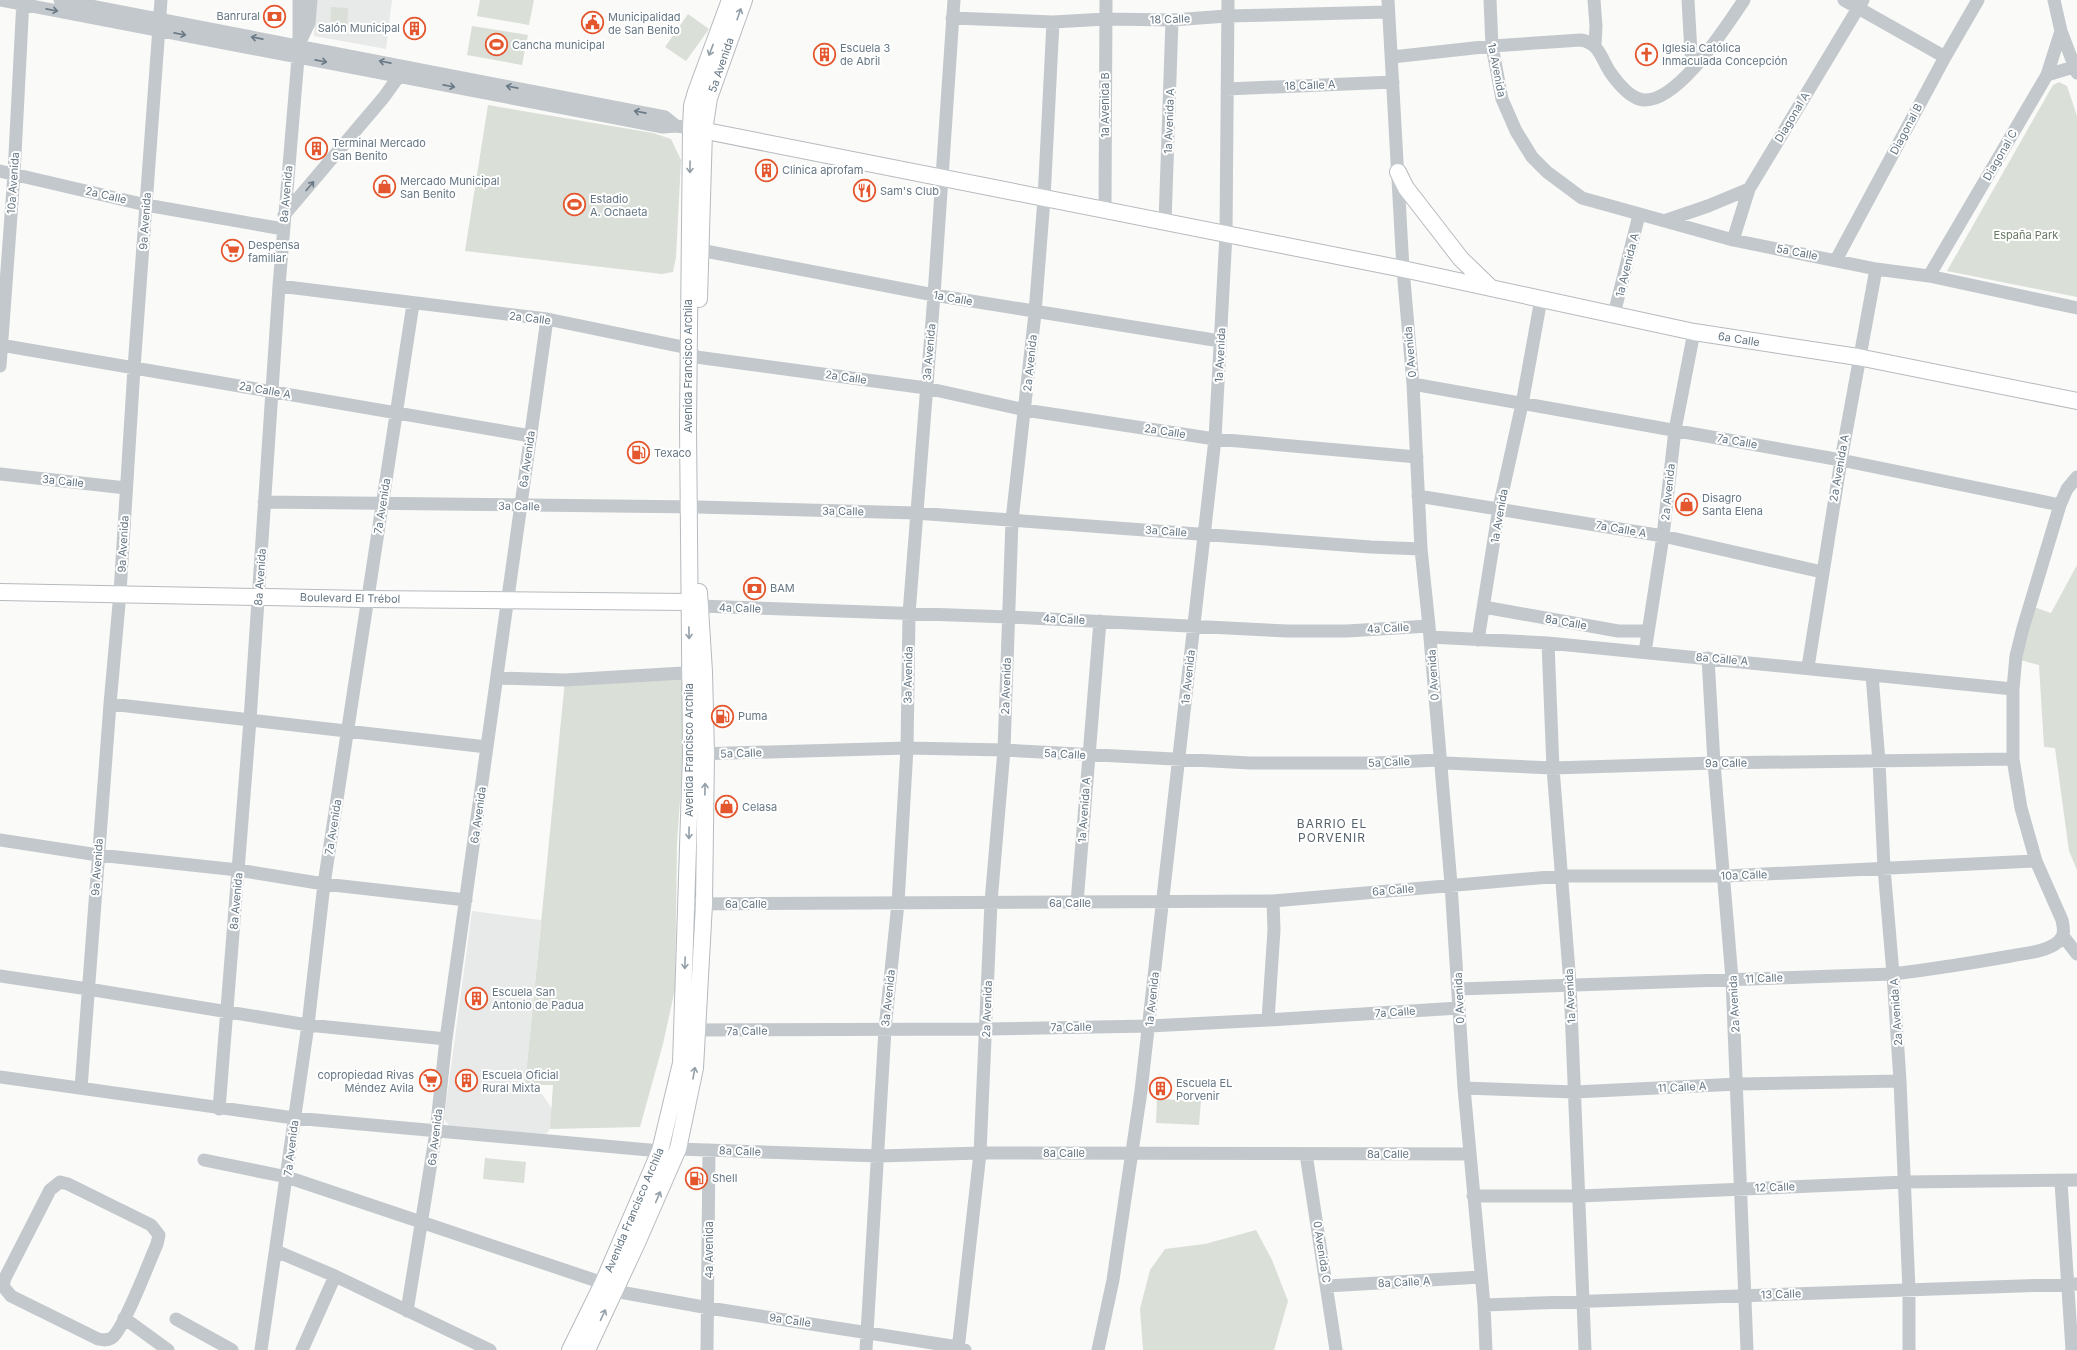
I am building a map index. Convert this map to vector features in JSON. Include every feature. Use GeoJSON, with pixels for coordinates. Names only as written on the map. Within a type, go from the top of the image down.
{"type":"FeatureCollection","features":[{"type":"Feature","properties":{"kind":"main road","name":"5a Avenida"},"geometry":{"type":"LineString","coordinates":[[690,128],[692,106],[696,92],[730,0]]}},
{"type":"Feature","properties":{"kind":"main road","name":"5a Avenida"},"geometry":{"type":"LineString","coordinates":[[690,128],[710,98],[744,0]]}},
{"type":"Feature","properties":{"kind":"main road","name":"6a Calle"},"geometry":{"type":"LineString","coordinates":[[690,128],[1403,269],[1694,332],[1858,357],[2077,401]]}},
{"type":"Feature","properties":{"kind":"main road","name":"Avenida Francisco Archila"},"geometry":{"type":"LineString","coordinates":[[587,1350],[660,1151],[690,1031],[704,904],[694,604],[692,352],[694,247],[690,128]]}},
{"type":"Feature","properties":{"kind":"main road"},"geometry":{"type":"LineString","coordinates":[[1398,172],[1406,188],[1461,259],[1491,288]]}},
{"type":"Feature","properties":{"kind":"main road","name":"Boulevard El Trébol"},"geometry":{"type":"LineString","coordinates":[[0,592],[120,593],[366,599],[508,599],[694,604]]}},
{"type":"Feature","properties":{"kind":"main road","name":"Avenida Francisco Archila"},"geometry":{"type":"LineString","coordinates":[[570,1350],[637,1243],[678,1149],[695,1068],[690,1031],[687,904],[698,754]]}},
{"type":"Feature","properties":{"kind":"street"},"geometry":{"type":"LineString","coordinates":[[0,0],[23,2],[159,25],[665,117],[690,128]]}},
{"type":"Feature","properties":{"kind":"street"},"geometry":{"type":"LineString","coordinates":[[60,0],[159,25]]}},
{"type":"Feature","properties":{"kind":"street","name":"9a Avenida"},"geometry":{"type":"LineString","coordinates":[[81,1088],[98,855],[120,593],[134,368],[161,0]]}},
{"type":"Feature","properties":{"kind":"street","name":"8a Avenida"},"geometry":{"type":"LineString","coordinates":[[219,1109],[259,596],[284,215],[298,51],[299,0]]}},
{"type":"Feature","properties":{"kind":"street","name":"8a Avenida"},"geometry":{"type":"LineString","coordinates":[[298,51],[309,23],[311,0]]}},
{"type":"Feature","properties":{"kind":"street","name":"3a Avenida"},"geometry":{"type":"LineString","coordinates":[[866,1350],[885,1029],[898,903],[907,748],[909,614],[934,295],[954,0]]}},
{"type":"Feature","properties":{"kind":"street","name":"1a Avenida B"},"geometry":{"type":"LineString","coordinates":[[1105,210],[1106,0]]}},
{"type":"Feature","properties":{"kind":"street","name":"1a Avenida"},"geometry":{"type":"LineString","coordinates":[[1098,1350],[1113,1280],[1149,1026],[1193,626],[1216,439],[1226,234],[1228,0]]}},
{"type":"Feature","properties":{"kind":"street","name":"1a Avenida"},"geometry":{"type":"LineString","coordinates":[[1490,0],[1492,46],[1502,100],[1516,131],[1532,157]]}},
{"type":"Feature","properties":{"kind":"street"},"geometry":{"type":"LineString","coordinates":[[1594,0],[1596,26],[1595,45],[1605,64],[1621,86],[1640,99],[1658,99],[1667,94],[1692,70],[1718,39],[1744,0]]}},
{"type":"Feature","properties":{"kind":"street"},"geometry":{"type":"LineString","coordinates":[[1688,0],[1692,70]]}},
{"type":"Feature","properties":{"kind":"street"},"geometry":{"type":"LineString","coordinates":[[1844,0],[1861,4],[1945,57]]}},
{"type":"Feature","properties":{"kind":"street","name":"Diagonal B"},"geometry":{"type":"LineString","coordinates":[[1836,260],[1945,57],[1978,0]]}},
{"type":"Feature","properties":{"kind":"street"},"geometry":{"type":"LineString","coordinates":[[2047,75],[2076,69],[2062,31],[2054,0]]}},
{"type":"Feature","properties":{"kind":"street","name":"10a Avenida"},"geometry":{"type":"LineString","coordinates":[[0,366],[14,174],[23,2]]}},
{"type":"Feature","properties":{"kind":"street","name":"Diagonal A"},"geometry":{"type":"LineString","coordinates":[[1733,240],[1749,189],[1861,4]]}},
{"type":"Feature","properties":{"kind":"street","name":"18 Calle"},"geometry":{"type":"LineString","coordinates":[[952,18],[1053,22],[1106,19],[1172,20],[1388,6]]}},
{"type":"Feature","properties":{"kind":"street","name":"0 Avenida"},"geometry":{"type":"LineString","coordinates":[[1388,6],[1403,269],[1413,384],[1420,549],[1430,631],[1439,760],[1452,884],[1464,1088],[1484,1305],[1486,1350]]}},
{"type":"Feature","properties":{"kind":"street","name":"1a Avenida A"},"geometry":{"type":"LineString","coordinates":[[1165,222],[1172,20]]}},
{"type":"Feature","properties":{"kind":"street","name":"2a Avenida"},"geometry":{"type":"LineString","coordinates":[[961,1349],[980,1153],[987,1029],[991,902],[1004,750],[1012,520],[1036,313],[1044,199],[1053,22]]}},
{"type":"Feature","properties":{"kind":"street","name":"Diagonal C"},"geometry":{"type":"LineString","coordinates":[[1929,276],[2047,75],[2062,31]]}},
{"type":"Feature","properties":{"kind":"street"},"geometry":{"type":"LineString","coordinates":[[1392,57],[1492,46],[1581,40],[1595,45]]}},
{"type":"Feature","properties":{"kind":"street"},"geometry":{"type":"LineString","coordinates":[[298,51],[399,76],[663,127],[690,128]]}},
{"type":"Feature","properties":{"kind":"street"},"geometry":{"type":"LineString","coordinates":[[284,215],[384,97],[399,76]]}},
{"type":"Feature","properties":{"kind":"street","name":"18 Calle A"},"geometry":{"type":"LineString","coordinates":[[1227,88],[1393,82]]}},
{"type":"Feature","properties":{"kind":"street","name":"5a Calle"},"geometry":{"type":"LineString","coordinates":[[1532,157],[1547,172],[1582,198],[1639,215],[1733,240],[1876,269],[1929,276],[2077,308]]}},
{"type":"Feature","properties":{"kind":"street","name":"2a Calle"},"geometry":{"type":"LineString","coordinates":[[0,171],[146,205],[283,229]]}},
{"type":"Feature","properties":{"kind":"street"},"geometry":{"type":"LineString","coordinates":[[1664,221],[1708,206],[1749,189]]}},
{"type":"Feature","properties":{"kind":"street","name":"1a Avenida A"},"geometry":{"type":"LineString","coordinates":[[1614,314],[1639,215]]}},
{"type":"Feature","properties":{"kind":"street","name":"1a Calle"},"geometry":{"type":"LineString","coordinates":[[694,247],[934,295],[1036,313],[1220,342]]}},
{"type":"Feature","properties":{"kind":"street","name":"2a Avenida A"},"geometry":{"type":"LineString","coordinates":[[1808,667],[1822,572],[1858,357],[1876,269]]}},
{"type":"Feature","properties":{"kind":"street","name":"2a Calle"},"geometry":{"type":"LineString","coordinates":[[279,286],[547,320],[692,352],[926,388],[1025,410],[1216,439],[1417,457]]}},
{"type":"Feature","properties":{"kind":"street","name":"1a Avenida"},"geometry":{"type":"LineString","coordinates":[[1478,640],[1499,508],[1522,404],[1541,299]]}},
{"type":"Feature","properties":{"kind":"street","name":"7a Avenida"},"geometry":{"type":"LineString","coordinates":[[261,1350],[308,1025],[324,884],[348,731],[366,599],[413,304]]}},
{"type":"Feature","properties":{"kind":"street","name":"6a Avenida"},"geometry":{"type":"LineString","coordinates":[[407,1311],[423,1224],[436,1132],[446,1039],[547,320]]}},
{"type":"Feature","properties":{"kind":"street","name":"2a Avenida"},"geometry":{"type":"LineString","coordinates":[[1645,652],[1663,536],[1675,430],[1694,332]]}},
{"type":"Feature","properties":{"kind":"street","name":"2a Calle A"},"geometry":{"type":"LineString","coordinates":[[1,345],[531,436]]}},
{"type":"Feature","properties":{"kind":"street","name":"7a Calle"},"geometry":{"type":"LineString","coordinates":[[1413,384],[1841,460],[2060,505]]}},
{"type":"Feature","properties":{"kind":"street","name":"3a Calle"},"geometry":{"type":"LineString","coordinates":[[0,474],[126,488]]}},
{"type":"Feature","properties":{"kind":"street"},"geometry":{"type":"LineString","coordinates":[[2077,477],[2067,490],[2060,505],[2023,628],[2016,656],[2013,689],[2013,759],[2021,808],[2036,861],[2062,920],[2064,929],[2063,936],[2077,954]]}},
{"type":"Feature","properties":{"kind":"street","name":"7a Calle A"},"geometry":{"type":"LineString","coordinates":[[1418,496],[1499,508],[1663,536],[1822,572]]}},
{"type":"Feature","properties":{"kind":"street","name":"3a Calle"},"geometry":{"type":"LineString","coordinates":[[264,502],[693,507],[916,513],[1371,547],[1420,549]]}},
{"type":"Feature","properties":{"kind":"street","name":"4a Calle"},"geometry":{"type":"LineString","coordinates":[[694,604],[1100,621],[1287,631],[1430,631]]}},
{"type":"Feature","properties":{"kind":"street","name":"8a Calle"},"geometry":{"type":"LineString","coordinates":[[1484,608],[1618,631],[1648,631]]}},
{"type":"Feature","properties":{"kind":"street","name":"1a Avenida A"},"geometry":{"type":"LineString","coordinates":[[1077,903],[1100,621]]}},
{"type":"Feature","properties":{"kind":"street","name":"8a Calle A"},"geometry":{"type":"LineString","coordinates":[[1430,631],[1478,640],[1548,643],[1808,667],[2013,689]]}},
{"type":"Feature","properties":{"kind":"street","name":"1a Avenida"},"geometry":{"type":"LineString","coordinates":[[1548,643],[1553,768],[1570,984],[1580,1196],[1582,1301],[1585,1350]]}},
{"type":"Feature","properties":{"kind":"street","name":"2a Avenida"},"geometry":{"type":"LineString","coordinates":[[1708,658],[1714,763],[1725,876],[1738,1084],[1747,1350]]}},
{"type":"Feature","properties":{"kind":"street"},"geometry":{"type":"LineString","coordinates":[[497,678],[565,680],[697,672]]}},
{"type":"Feature","properties":{"kind":"street","name":"2a Avenida A"},"geometry":{"type":"LineString","coordinates":[[1872,675],[1880,762],[1884,868],[1900,1082],[1909,1290],[1909,1350]]}},
{"type":"Feature","properties":{"kind":"street"},"geometry":{"type":"LineString","coordinates":[[110,704],[487,748]]}},
{"type":"Feature","properties":{"kind":"street","name":"5a Calle"},"geometry":{"type":"LineString","coordinates":[[698,754],[907,748],[1004,750],[1250,764],[1375,763],[1439,760]]}},
{"type":"Feature","properties":{"kind":"street","name":"9a Calle"},"geometry":{"type":"LineString","coordinates":[[1439,760],[1446,764],[1553,768],[1714,763],[1880,762],[2013,759]]}},
{"type":"Feature","properties":{"kind":"street"},"geometry":{"type":"LineString","coordinates":[[0,840],[98,855],[238,870],[324,884],[466,900]]}},
{"type":"Feature","properties":{"kind":"street","name":"10a Calle"},"geometry":{"type":"LineString","coordinates":[[1452,884],[1561,876],[1725,876],[2036,861]]}},
{"type":"Feature","properties":{"kind":"street","name":"6a Calle"},"geometry":{"type":"LineString","coordinates":[[687,904],[991,902],[1162,903],[1272,901],[1452,884]]}},
{"type":"Feature","properties":{"kind":"street"},"geometry":{"type":"LineString","coordinates":[[1268,1020],[1274,930],[1272,901]]}},
{"type":"Feature","properties":{"kind":"street","name":"11 Calle"},"geometry":{"type":"LineString","coordinates":[[1459,989],[1893,974],[1960,966],[2033,952],[2051,947],[2063,936]]}},
{"type":"Feature","properties":{"kind":"street"},"geometry":{"type":"LineString","coordinates":[[0,976],[308,1025],[446,1039]]}},
{"type":"Feature","properties":{"kind":"street","name":"7a Calle"},"geometry":{"type":"LineString","coordinates":[[690,1031],[987,1029],[1149,1026],[1459,1008]]}},
{"type":"Feature","properties":{"kind":"street","name":"8a Calle"},"geometry":{"type":"LineString","coordinates":[[0,1077],[219,1109],[294,1118],[660,1151],[678,1149],[878,1156],[980,1153],[1469,1154]]}},
{"type":"Feature","properties":{"kind":"street","name":"11 Calle A"},"geometry":{"type":"LineString","coordinates":[[1464,1088],[1575,1092],[1738,1084],[1900,1082]]}},
{"type":"Feature","properties":{"kind":"street","name":"4a Avenida"},"geometry":{"type":"LineString","coordinates":[[707,1350],[709,1150]]}},
{"type":"Feature","properties":{"kind":"street","name":"0 Avenida C"},"geometry":{"type":"LineString","coordinates":[[1306,1154],[1336,1350]]}},
{"type":"Feature","properties":{"kind":"street","name":"9a Calle"},"geometry":{"type":"LineString","coordinates":[[204,1160],[287,1177],[609,1287],[708,1308],[867,1332],[961,1349]]}},
{"type":"Feature","properties":{"kind":"street","name":"12 Calle"},"geometry":{"type":"LineString","coordinates":[[1473,1196],[1580,1196],[1905,1182],[2061,1182],[2077,1180]]}},
{"type":"Feature","properties":{"kind":"street"},"geometry":{"type":"LineString","coordinates":[[2061,1182],[2073,1284],[2072,1350]]}},
{"type":"Feature","properties":{"kind":"street"},"geometry":{"type":"LineString","coordinates":[[56,1184],[68,1184],[151,1225],[157,1231],[157,1244],[124,1318],[114,1336],[102,1340],[11,1296],[5,1290],[5,1278],[50,1190],[56,1184]]}},
{"type":"Feature","properties":{"kind":"street"},"geometry":{"type":"LineString","coordinates":[[276,1251],[336,1276],[490,1350]]}},
{"type":"Feature","properties":{"kind":"street"},"geometry":{"type":"LineString","coordinates":[[302,1350],[336,1276]]}},
{"type":"Feature","properties":{"kind":"street","name":"8a Calle A"},"geometry":{"type":"LineString","coordinates":[[1327,1286],[1481,1277]]}},
{"type":"Feature","properties":{"kind":"street","name":"13 Calle"},"geometry":{"type":"LineString","coordinates":[[1484,1305],[2073,1284]]}},
{"type":"Feature","properties":{"kind":"street"},"geometry":{"type":"LineString","coordinates":[[124,1318],[168,1350]]}},
{"type":"Feature","properties":{"kind":"street"},"geometry":{"type":"LineString","coordinates":[[176,1319],[232,1350]]}},
{"type":"Feature","properties":{"kind":"shaded area"},"geometry":{"type":"Polygon","coordinates":[[[316,0],[392,0],[386,49],[314,36],[316,0]]]}},
{"type":"Feature","properties":{"kind":"shaded area"},"geometry":{"type":"Polygon","coordinates":[[[472,911],[541,920],[525,1085],[536,1085],[552,1109],[550,1129],[546,1134],[451,1128],[444,1119],[472,911]]]}},
{"type":"Feature","properties":{"kind":"green space"},"geometry":{"type":"Polygon","coordinates":[[[480,0],[534,0],[529,25],[477,16],[480,0]]]}},
{"type":"Feature","properties":{"kind":"green space"},"geometry":{"type":"Polygon","coordinates":[[[331,7],[348,8],[347,29],[330,28],[331,7]]]}},
{"type":"Feature","properties":{"kind":"green space"},"geometry":{"type":"Polygon","coordinates":[[[688,14],[709,29],[686,61],[665,47],[688,14]]]}},
{"type":"Feature","properties":{"kind":"green space","name":"Cancha municipal"},"geometry":{"type":"Polygon","coordinates":[[[472,26],[528,35],[522,65],[467,55],[472,26]]]}},
{"type":"Feature","properties":{"kind":"green space","name":"España Park"},"geometry":{"type":"Polygon","coordinates":[[[2059,82],[2067,86],[2077,116],[2077,297],[1947,271],[2053,85],[2059,82]]]}},
{"type":"Feature","properties":{"kind":"green space","name":"Estadio A. Ochaeta"},"geometry":{"type":"Polygon","coordinates":[[[488,105],[653,133],[671,139],[681,160],[676,257],[673,272],[662,274],[465,251],[488,105]]]}},
{"type":"Feature","properties":{"kind":"green space"},"geometry":{"type":"Polygon","coordinates":[[[2077,565],[2077,870],[2069,851],[2055,748],[2044,747],[2039,665],[2020,660],[2034,607],[2051,613],[2077,565]]]}},
{"type":"Feature","properties":{"kind":"green space"},"geometry":{"type":"Polygon","coordinates":[[[689,672],[677,843],[675,989],[663,1044],[640,1127],[550,1129],[553,1085],[525,1085],[565,680],[689,672]]]}},
{"type":"Feature","properties":{"kind":"green space"},"geometry":{"type":"Polygon","coordinates":[[[1157,1099],[1201,1101],[1199,1125],[1156,1123],[1157,1099]]]}},
{"type":"Feature","properties":{"kind":"green space"},"geometry":{"type":"Polygon","coordinates":[[[485,1158],[526,1162],[524,1183],[483,1179],[485,1158]]]}},
{"type":"Feature","properties":{"kind":"green space"},"geometry":{"type":"Polygon","coordinates":[[[1256,1230],[1272,1260],[1288,1301],[1274,1350],[1143,1350],[1140,1309],[1150,1270],[1165,1249],[1205,1244],[1256,1230]]]}},
{"type":"Feature","properties":{"kind":"place","name":"Banrural"},"geometry":{"type":"Point","coordinates":[275,16]}},
{"type":"Feature","properties":{"kind":"place","name":"Municipalidad de San Benito"},"geometry":{"type":"Point","coordinates":[593,23]}},
{"type":"Feature","properties":{"kind":"place","name":"Salón Municipal"},"geometry":{"type":"Point","coordinates":[415,28]}},
{"type":"Feature","properties":{"kind":"place","name":"Cancha municipal"},"geometry":{"type":"Point","coordinates":[497,45]}},
{"type":"Feature","properties":{"kind":"place","name":"Escuela 3 de Abril"},"geometry":{"type":"Point","coordinates":[824,54]}},
{"type":"Feature","properties":{"kind":"place","name":"Iglesia Católica Inmaculada Concepción"},"geometry":{"type":"Point","coordinates":[1646,54]}},
{"type":"Feature","properties":{"kind":"place","name":"Terminal Mercado San Benito"},"geometry":{"type":"Point","coordinates":[316,149]}},
{"type":"Feature","properties":{"kind":"place","name":"Clinica aprofam"},"geometry":{"type":"Point","coordinates":[766,170]}},
{"type":"Feature","properties":{"kind":"place","name":"Mercado Municipal San Benito"},"geometry":{"type":"Point","coordinates":[384,187]}},
{"type":"Feature","properties":{"kind":"place","name":"Sam's Club"},"geometry":{"type":"Point","coordinates":[865,191]}},
{"type":"Feature","properties":{"kind":"place","name":"Estadio A. Ochaeta"},"geometry":{"type":"Point","coordinates":[575,205]}},
{"type":"Feature","properties":{"kind":"place","name":"Despensa familiar"},"geometry":{"type":"Point","coordinates":[233,251]}},
{"type":"Feature","properties":{"kind":"place","name":"Texaco"},"geometry":{"type":"Point","coordinates":[639,453]}},
{"type":"Feature","properties":{"kind":"place","name":"Disagro Santa Elena"},"geometry":{"type":"Point","coordinates":[1686,504]}},
{"type":"Feature","properties":{"kind":"place","name":"BAM"},"geometry":{"type":"Point","coordinates":[754,588]}},
{"type":"Feature","properties":{"kind":"place","name":"Puma"},"geometry":{"type":"Point","coordinates":[722,716]}},
{"type":"Feature","properties":{"kind":"place","name":"Celasa"},"geometry":{"type":"Point","coordinates":[727,807]}},
{"type":"Feature","properties":{"kind":"place","name":"Escuela San Antonio de Padua"},"geometry":{"type":"Point","coordinates":[476,998]}},
{"type":"Feature","properties":{"kind":"place","name":"copropiedad Rivas Méndez Avila"},"geometry":{"type":"Point","coordinates":[430,1081]}},
{"type":"Feature","properties":{"kind":"place","name":"Escuela Oficial Rural Mixta"},"geometry":{"type":"Point","coordinates":[466,1081]}},
{"type":"Feature","properties":{"kind":"place","name":"Escuela EL Porvenir"},"geometry":{"type":"Point","coordinates":[1161,1089]}},
{"type":"Feature","properties":{"kind":"place","name":"Shell"},"geometry":{"type":"Point","coordinates":[697,1178]}},
{"type":"Feature","properties":{"kind":"district","name":"BARRIO EL PORVENIR"},"geometry":{"type":"Point","coordinates":[1332,830]}}]}
